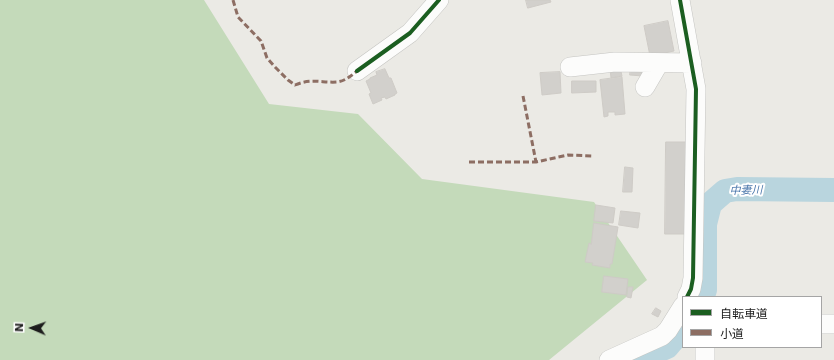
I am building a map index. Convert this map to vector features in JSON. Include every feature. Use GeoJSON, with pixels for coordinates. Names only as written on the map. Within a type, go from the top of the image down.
{"type":"FeatureCollection","features":[{"type":"Feature","properties":{"kind":"street"},"geometry":{"type":"LineString","coordinates":[[357,71],[410,33],[439,0]]}},
{"type":"Feature","properties":{"kind":"street"},"geometry":{"type":"LineString","coordinates":[[680,0],[696,89],[692,283],[688,296]]}},
{"type":"Feature","properties":{"kind":"street"},"geometry":{"type":"LineString","coordinates":[[570,67],[615,62],[692,63]]}},
{"type":"Feature","properties":{"kind":"street"},"geometry":{"type":"LineString","coordinates":[[645,87],[658,63]]}},
{"type":"Feature","properties":{"kind":"street"},"geometry":{"type":"LineString","coordinates":[[609,360],[662,336],[668,330],[682,308]]}},
{"type":"Feature","properties":{"kind":"street"},"geometry":{"type":"LineString","coordinates":[[822,324],[834,324]]}},
{"type":"Feature","properties":{"kind":"street"},"geometry":{"type":"LineString","coordinates":[[705,348],[705,360]]}},
{"type":"Feature","properties":{"kind":"green space"},"geometry":{"type":"Polygon","coordinates":[[[0,0],[204,0],[269,104],[358,114],[422,179],[594,202],[647,280],[549,360],[0,360],[0,0]]]}},
{"type":"Feature","properties":{"kind":"building"},"geometry":{"type":"Polygon","coordinates":[[[526,0],[550,0],[551,2],[528,8],[526,0]]]}},
{"type":"Feature","properties":{"kind":"building"},"geometry":{"type":"Polygon","coordinates":[[[668,21],[674,51],[650,56],[644,26],[668,21]]]}},
{"type":"Feature","properties":{"kind":"building"},"geometry":{"type":"Polygon","coordinates":[[[620,67],[622,76],[611,78],[610,68],[620,67]]]}},
{"type":"Feature","properties":{"kind":"building"},"geometry":{"type":"Polygon","coordinates":[[[631,67],[644,68],[643,76],[630,75],[631,67]]]}},
{"type":"Feature","properties":{"kind":"building"},"geometry":{"type":"Polygon","coordinates":[[[385,69],[389,78],[391,78],[397,93],[386,99],[385,97],[381,98],[382,100],[373,104],[369,94],[371,93],[366,81],[377,75],[376,72],[385,69]]]}},
{"type":"Feature","properties":{"kind":"building"},"geometry":{"type":"Polygon","coordinates":[[[560,72],[561,93],[542,95],[540,73],[560,72]]]}},
{"type":"Feature","properties":{"kind":"building"},"geometry":{"type":"Polygon","coordinates":[[[622,77],[625,114],[615,115],[615,112],[608,112],[608,116],[604,117],[600,80],[622,77]]]}},
{"type":"Feature","properties":{"kind":"building"},"geometry":{"type":"Polygon","coordinates":[[[572,81],[596,81],[596,92],[572,93],[572,81]]]}},
{"type":"Feature","properties":{"kind":"building"},"geometry":{"type":"Polygon","coordinates":[[[666,142],[688,142],[687,234],[665,234],[666,142]]]}},
{"type":"Feature","properties":{"kind":"building"},"geometry":{"type":"Polygon","coordinates":[[[625,167],[633,168],[632,192],[623,192],[625,167]]]}},
{"type":"Feature","properties":{"kind":"building"},"geometry":{"type":"Polygon","coordinates":[[[596,205],[615,208],[613,223],[594,221],[596,205]]]}},
{"type":"Feature","properties":{"kind":"building"},"geometry":{"type":"Polygon","coordinates":[[[621,211],[640,213],[638,228],[619,225],[621,211]]]}},
{"type":"Feature","properties":{"kind":"building"},"geometry":{"type":"Polygon","coordinates":[[[594,223],[618,227],[610,268],[592,265],[593,263],[585,262],[589,243],[591,244],[594,223]]]}},
{"type":"Feature","properties":{"kind":"building"},"geometry":{"type":"Polygon","coordinates":[[[604,276],[628,279],[626,295],[602,292],[604,276]]]}},
{"type":"Feature","properties":{"kind":"building"},"geometry":{"type":"Polygon","coordinates":[[[628,287],[633,287],[631,298],[627,297],[628,287]]]}},
{"type":"Feature","properties":{"kind":"building"},"geometry":{"type":"Polygon","coordinates":[[[656,308],[661,311],[658,317],[652,314],[656,308]]]}},
{"type":"Feature","properties":{"kind":"waterway","name":"中妻川"},"geometry":{"type":"LineString","coordinates":[[702,296],[705,290],[705,224],[710,204],[725,191],[737,189],[834,190]]}},
{"type":"Feature","properties":{"kind":"waterway","name":"中妻川"},"geometry":{"type":"LineString","coordinates":[[636,360],[667,347],[682,329]]}},
{"type":"Feature","properties":{"kind":"marked path"},"geometry":{"type":"LineString","coordinates":[[233,0],[238,17],[261,41],[267,58],[288,80],[295,85],[311,81],[337,82],[348,78],[357,71]]}},
{"type":"Feature","properties":{"kind":"marked path"},"geometry":{"type":"LineString","coordinates":[[523,96],[536,162]]}},
{"type":"Feature","properties":{"kind":"marked path"},"geometry":{"type":"LineString","coordinates":[[469,162],[536,162],[568,155],[594,156]]}},
{"type":"Feature","properties":{"kind":"cycle path"},"geometry":{"type":"LineString","coordinates":[[357,71],[410,33],[439,0]]}},
{"type":"Feature","properties":{"kind":"cycle path"},"geometry":{"type":"LineString","coordinates":[[680,0],[696,89],[693,278],[691,289],[688,296]]}}]}
